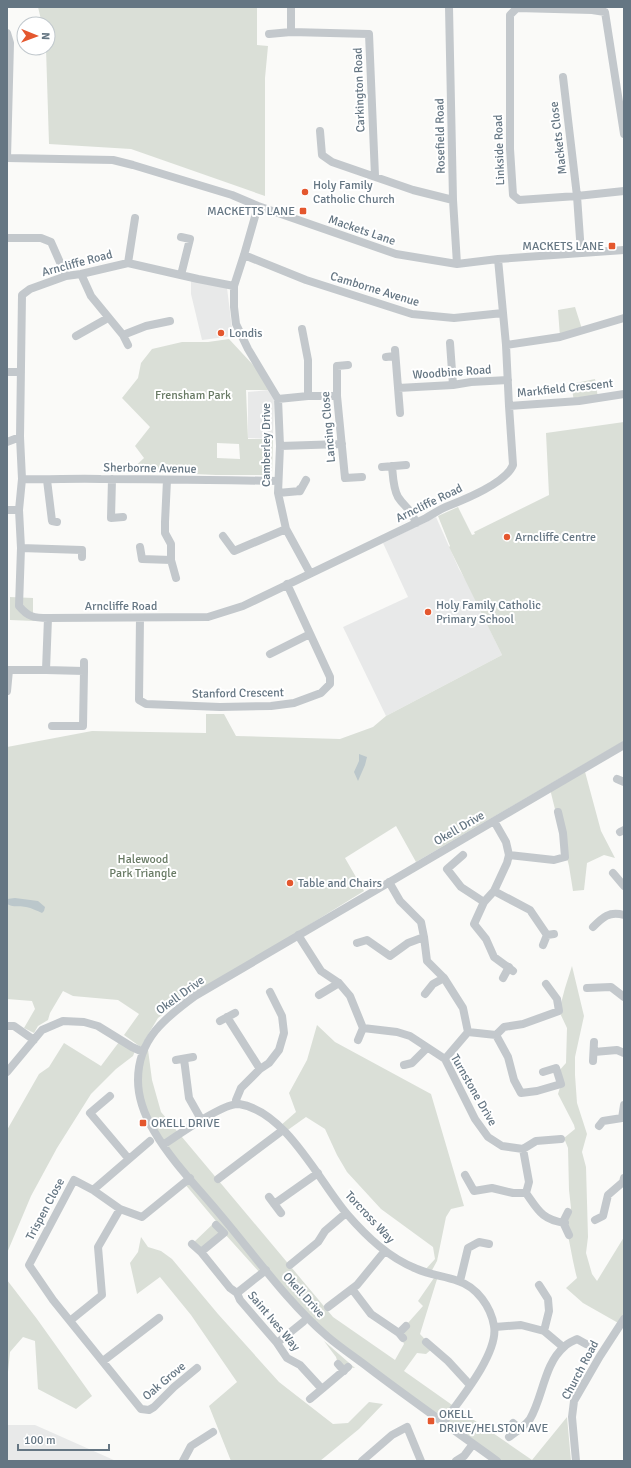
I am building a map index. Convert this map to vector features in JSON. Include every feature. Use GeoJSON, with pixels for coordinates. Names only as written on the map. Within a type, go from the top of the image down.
{"type":"FeatureCollection","features":[{"type":"Feature","properties":{"kind":"street"},"geometry":{"type":"LineString","coordinates":[[269,34],[291,32],[290,7]]}},
{"type":"Feature","properties":{"kind":"street","name":"Rosefield Road"},"geometry":{"type":"LineString","coordinates":[[449,7],[453,200],[457,264]]}},
{"type":"Feature","properties":{"kind":"street","name":"Linkside Road"},"geometry":{"type":"LineString","coordinates":[[624,134],[605,12],[592,10],[517,8],[510,15],[510,150],[513,195],[519,200],[624,191]]}},
{"type":"Feature","properties":{"kind":"street","name":"Carkington Road"},"geometry":{"type":"LineString","coordinates":[[291,32],[369,34],[375,176]]}},
{"type":"Feature","properties":{"kind":"street"},"geometry":{"type":"LineString","coordinates":[[7,33],[10,43],[7,158]]}},
{"type":"Feature","properties":{"kind":"street","name":"Mackets Close"},"geometry":{"type":"LineString","coordinates":[[563,76],[577,196]]}},
{"type":"Feature","properties":{"kind":"street"},"geometry":{"type":"LineString","coordinates":[[320,131],[322,155],[332,162],[413,190],[453,200]]}},
{"type":"Feature","properties":{"kind":"street","name":"Mackets Lane"},"geometry":{"type":"LineString","coordinates":[[7,158],[113,160],[232,195],[258,206],[396,254],[457,264],[498,259],[624,250]]}},
{"type":"Feature","properties":{"kind":"street"},"geometry":{"type":"LineString","coordinates":[[577,196],[581,253]]}},
{"type":"Feature","properties":{"kind":"street","name":"Camberley Drive"},"geometry":{"type":"LineString","coordinates":[[258,206],[234,286],[236,324],[248,350],[278,399],[280,446],[278,492],[286,528],[310,572]]}},
{"type":"Feature","properties":{"kind":"street"},"geometry":{"type":"LineString","coordinates":[[128,263],[135,218]]}},
{"type":"Feature","properties":{"kind":"street"},"geometry":{"type":"LineString","coordinates":[[180,236],[190,239],[181,275]]}},
{"type":"Feature","properties":{"kind":"street"},"geometry":{"type":"LineString","coordinates":[[7,238],[41,238],[51,242],[66,276]]}},
{"type":"Feature","properties":{"kind":"street","name":"Camborne Avenue"},"geometry":{"type":"LineString","coordinates":[[244,255],[306,280],[412,314],[454,318],[504,313]]}},
{"type":"Feature","properties":{"kind":"street","name":"Arncliffe Road"},"geometry":{"type":"LineString","coordinates":[[234,286],[128,263],[66,276],[30,289],[22,296],[20,437],[22,479],[19,510],[21,548],[19,606],[25,614],[36,618],[208,617],[243,606],[310,572],[416,523],[503,479],[511,472],[513,465],[504,313],[498,259]]}},
{"type":"Feature","properties":{"kind":"street"},"geometry":{"type":"LineString","coordinates":[[81,274],[91,296],[123,335],[128,345]]}},
{"type":"Feature","properties":{"kind":"street"},"geometry":{"type":"LineString","coordinates":[[76,336],[108,318]]}},
{"type":"Feature","properties":{"kind":"street"},"geometry":{"type":"LineString","coordinates":[[506,345],[560,337],[624,318]]}},
{"type":"Feature","properties":{"kind":"street"},"geometry":{"type":"LineString","coordinates":[[123,335],[146,326],[170,322]]}},
{"type":"Feature","properties":{"kind":"street"},"geometry":{"type":"LineString","coordinates":[[302,329],[308,360],[308,396]]}},
{"type":"Feature","properties":{"kind":"street"},"geometry":{"type":"LineString","coordinates":[[450,343],[453,385]]}},
{"type":"Feature","properties":{"kind":"street"},"geometry":{"type":"LineString","coordinates":[[386,357],[395,353],[400,413]]}},
{"type":"Feature","properties":{"kind":"street","name":"Lancing Close"},"geometry":{"type":"LineString","coordinates":[[348,365],[337,366],[337,396],[345,478],[362,477]]}},
{"type":"Feature","properties":{"kind":"street"},"geometry":{"type":"LineString","coordinates":[[7,372],[21,372]]}},
{"type":"Feature","properties":{"kind":"street","name":"Woodbine Road"},"geometry":{"type":"LineString","coordinates":[[398,388],[508,380]]}},
{"type":"Feature","properties":{"kind":"street","name":"Markfield Crescent"},"geometry":{"type":"LineString","coordinates":[[509,406],[574,402],[624,394]]}},
{"type":"Feature","properties":{"kind":"street"},"geometry":{"type":"LineString","coordinates":[[278,399],[308,396],[337,396]]}},
{"type":"Feature","properties":{"kind":"street"},"geometry":{"type":"LineString","coordinates":[[7,442],[20,437]]}},
{"type":"Feature","properties":{"kind":"street"},"geometry":{"type":"LineString","coordinates":[[280,446],[342,444]]}},
{"type":"Feature","properties":{"kind":"street"},"geometry":{"type":"LineString","coordinates":[[382,467],[406,465]]}},
{"type":"Feature","properties":{"kind":"street"},"geometry":{"type":"LineString","coordinates":[[392,466],[396,493],[410,510],[416,523]]}},
{"type":"Feature","properties":{"kind":"street","name":"Sherborne Avenue"},"geometry":{"type":"LineString","coordinates":[[22,479],[47,480],[77,478],[278,481]]}},
{"type":"Feature","properties":{"kind":"street"},"geometry":{"type":"LineString","coordinates":[[112,479],[111,518],[123,517]]}},
{"type":"Feature","properties":{"kind":"street"},"geometry":{"type":"LineString","coordinates":[[47,480],[52,521],[57,522]]}},
{"type":"Feature","properties":{"kind":"street"},"geometry":{"type":"LineString","coordinates":[[167,480],[165,533],[171,544],[170,560],[176,578]]}},
{"type":"Feature","properties":{"kind":"street"},"geometry":{"type":"LineString","coordinates":[[278,492],[300,490],[306,480]]}},
{"type":"Feature","properties":{"kind":"street"},"geometry":{"type":"LineString","coordinates":[[7,510],[19,510]]}},
{"type":"Feature","properties":{"kind":"street"},"geometry":{"type":"LineString","coordinates":[[223,536],[234,551],[286,528]]}},
{"type":"Feature","properties":{"kind":"street"},"geometry":{"type":"LineString","coordinates":[[140,547],[142,560],[170,560]]}},
{"type":"Feature","properties":{"kind":"street"},"geometry":{"type":"LineString","coordinates":[[21,548],[82,550],[82,557]]}},
{"type":"Feature","properties":{"kind":"street","name":"Stanford Crescent"},"geometry":{"type":"LineString","coordinates":[[140,618],[139,700],[146,704],[220,707],[271,706],[294,703],[321,693],[330,684],[330,677],[287,584]]}},
{"type":"Feature","properties":{"kind":"street"},"geometry":{"type":"LineString","coordinates":[[46,670],[48,618]]}},
{"type":"Feature","properties":{"kind":"street"},"geometry":{"type":"LineString","coordinates":[[270,654],[310,634]]}},
{"type":"Feature","properties":{"kind":"street"},"geometry":{"type":"LineString","coordinates":[[52,726],[83,726],[84,662]]}},
{"type":"Feature","properties":{"kind":"street"},"geometry":{"type":"LineString","coordinates":[[7,691],[8,670],[84,671]]}},
{"type":"Feature","properties":{"kind":"street","name":"Okell Drive"},"geometry":{"type":"LineString","coordinates":[[496,1461],[328,1337],[297,1306],[163,1145],[151,1126],[141,1103],[138,1070],[143,1052],[152,1034],[172,1013],[194,996],[624,745]]}},
{"type":"Feature","properties":{"kind":"street"},"geometry":{"type":"LineString","coordinates":[[508,855],[554,860],[565,857],[563,833],[558,812]]}},
{"type":"Feature","properties":{"kind":"street"},"geometry":{"type":"LineString","coordinates":[[494,821],[506,842],[508,855],[507,863],[494,892],[484,902],[474,924],[486,939],[494,957],[511,969],[503,978]]}},
{"type":"Feature","properties":{"kind":"street"},"geometry":{"type":"LineString","coordinates":[[463,855],[444,869],[461,887],[484,902]]}},
{"type":"Feature","properties":{"kind":"street"},"geometry":{"type":"LineString","coordinates":[[613,873],[624,886]]}},
{"type":"Feature","properties":{"kind":"street"},"geometry":{"type":"LineString","coordinates":[[389,882],[400,901],[421,922],[427,961],[444,978],[463,1008],[468,1032]]}},
{"type":"Feature","properties":{"kind":"street"},"geometry":{"type":"LineString","coordinates":[[494,892],[530,910],[550,935],[543,945]]}},
{"type":"Feature","properties":{"kind":"street"},"geometry":{"type":"LineString","coordinates":[[593,927],[604,916],[624,914]]}},
{"type":"Feature","properties":{"kind":"street"},"geometry":{"type":"LineString","coordinates":[[298,936],[321,971],[339,983],[350,996],[363,1028],[358,1040]]}},
{"type":"Feature","properties":{"kind":"street"},"geometry":{"type":"LineString","coordinates":[[357,943],[367,940],[390,956],[408,943],[424,937]]}},
{"type":"Feature","properties":{"kind":"street"},"geometry":{"type":"LineString","coordinates":[[425,994],[433,984],[444,978]]}},
{"type":"Feature","properties":{"kind":"street"},"geometry":{"type":"LineString","coordinates":[[319,995],[339,983]]}},
{"type":"Feature","properties":{"kind":"street"},"geometry":{"type":"LineString","coordinates":[[496,1035],[504,1027],[523,1024],[559,1011],[557,999],[546,984]]}},
{"type":"Feature","properties":{"kind":"street"},"geometry":{"type":"LineString","coordinates":[[587,988],[611,987],[624,997]]}},
{"type":"Feature","properties":{"kind":"street"},"geometry":{"type":"LineString","coordinates":[[163,1145],[218,1110],[238,1104],[236,1100],[241,1088],[260,1069],[269,1063],[279,1050],[284,1033],[282,1016],[270,992]]}},
{"type":"Feature","properties":{"kind":"street"},"geometry":{"type":"LineString","coordinates":[[235,1013],[223,1019],[260,1069]]}},
{"type":"Feature","properties":{"kind":"street"},"geometry":{"type":"LineString","coordinates":[[7,1072],[42,1030],[63,1021],[84,1022],[98,1026],[143,1052]]}},
{"type":"Feature","properties":{"kind":"street"},"geometry":{"type":"LineString","coordinates":[[7,1026],[14,1026],[34,1040]]}},
{"type":"Feature","properties":{"kind":"street","name":"Turnstone Drive"},"geometry":{"type":"LineString","coordinates":[[363,1028],[397,1032],[415,1039],[445,1059],[475,1119],[488,1137],[502,1146],[523,1149]]}},
{"type":"Feature","properties":{"kind":"street"},"geometry":{"type":"LineString","coordinates":[[468,1032],[496,1035]]}},
{"type":"Feature","properties":{"kind":"street"},"geometry":{"type":"LineString","coordinates":[[445,1059],[468,1032]]}},
{"type":"Feature","properties":{"kind":"street"},"geometry":{"type":"LineString","coordinates":[[496,1035],[508,1058],[514,1080],[521,1094],[561,1084],[556,1068],[543,1072]]}},
{"type":"Feature","properties":{"kind":"street"},"geometry":{"type":"LineString","coordinates":[[594,1042],[594,1061]]}},
{"type":"Feature","properties":{"kind":"street"},"geometry":{"type":"LineString","coordinates":[[404,1065],[412,1064],[427,1048]]}},
{"type":"Feature","properties":{"kind":"street"},"geometry":{"type":"LineString","coordinates":[[594,1052],[618,1050],[624,1053]]}},
{"type":"Feature","properties":{"kind":"street"},"geometry":{"type":"LineString","coordinates":[[194,1057],[180,1059],[189,1098],[202,1121]]}},
{"type":"Feature","properties":{"kind":"street"},"geometry":{"type":"LineString","coordinates":[[110,1096],[90,1113],[128,1158]]}},
{"type":"Feature","properties":{"kind":"street","name":"Torcross Way"},"geometry":{"type":"LineString","coordinates":[[238,1104],[261,1111],[283,1130],[318,1172],[346,1213],[384,1252],[417,1269],[460,1282],[470,1288],[488,1307],[495,1327],[493,1346],[485,1362],[444,1423]]}},
{"type":"Feature","properties":{"kind":"street"},"geometry":{"type":"LineString","coordinates":[[599,1126],[603,1120],[623,1120],[624,1105]]}},
{"type":"Feature","properties":{"kind":"street"},"geometry":{"type":"LineString","coordinates":[[218,1179],[283,1130]]}},
{"type":"Feature","properties":{"kind":"street"},"geometry":{"type":"LineString","coordinates":[[561,1139],[536,1141],[523,1149],[529,1182],[526,1193],[545,1218],[564,1222]]}},
{"type":"Feature","properties":{"kind":"street"},"geometry":{"type":"LineString","coordinates":[[93,1190],[128,1158],[150,1141]]}},
{"type":"Feature","properties":{"kind":"street"},"geometry":{"type":"LineString","coordinates":[[274,1204],[318,1172]]}},
{"type":"Feature","properties":{"kind":"street"},"geometry":{"type":"LineString","coordinates":[[465,1175],[472,1193],[492,1188],[513,1193],[526,1193]]}},
{"type":"Feature","properties":{"kind":"street","name":"Trispen Close"},"geometry":{"type":"LineString","coordinates":[[145,1410],[137,1406],[103,1361],[53,1300],[29,1265],[74,1180],[93,1190],[120,1209],[142,1217],[190,1178]]}},
{"type":"Feature","properties":{"kind":"street"},"geometry":{"type":"LineString","coordinates":[[595,1220],[603,1216],[608,1195],[623,1182],[624,1178]]}},
{"type":"Feature","properties":{"kind":"street"},"geometry":{"type":"LineString","coordinates":[[269,1197],[281,1213]]}},
{"type":"Feature","properties":{"kind":"street"},"geometry":{"type":"LineString","coordinates":[[70,1320],[102,1295],[98,1247],[120,1209]]}},
{"type":"Feature","properties":{"kind":"street"},"geometry":{"type":"LineString","coordinates":[[568,1212],[564,1222],[569,1235]]}},
{"type":"Feature","properties":{"kind":"street"},"geometry":{"type":"LineString","coordinates":[[290,1265],[318,1242],[325,1231],[346,1213]]}},
{"type":"Feature","properties":{"kind":"street"},"geometry":{"type":"LineString","coordinates":[[201,1252],[224,1233],[216,1225]]}},
{"type":"Feature","properties":{"kind":"street"},"geometry":{"type":"LineString","coordinates":[[460,1282],[468,1248],[479,1242],[489,1244]]}},
{"type":"Feature","properties":{"kind":"street","name":"Saint Ives Way"},"geometry":{"type":"LineString","coordinates":[[192,1244],[201,1252],[230,1288],[237,1293],[240,1300],[277,1343],[287,1358],[300,1365],[322,1389]]}},
{"type":"Feature","properties":{"kind":"street"},"geometry":{"type":"LineString","coordinates":[[328,1307],[352,1289],[366,1276],[384,1252]]}},
{"type":"Feature","properties":{"kind":"street","name":"Saint Ives Way"},"geometry":{"type":"LineString","coordinates":[[237,1293],[266,1270]]}},
{"type":"Feature","properties":{"kind":"street"},"geometry":{"type":"LineString","coordinates":[[539,1285],[548,1299],[549,1311],[544,1331]]}},
{"type":"Feature","properties":{"kind":"street"},"geometry":{"type":"LineString","coordinates":[[352,1289],[371,1314],[401,1336],[406,1326]]}},
{"type":"Feature","properties":{"kind":"street"},"geometry":{"type":"LineString","coordinates":[[103,1361],[159,1318]]}},
{"type":"Feature","properties":{"kind":"street","name":"Church Road"},"geometry":{"type":"LineString","coordinates":[[576,1461],[572,1417],[574,1401],[600,1356],[624,1319]]}},
{"type":"Feature","properties":{"kind":"street"},"geometry":{"type":"LineString","coordinates":[[277,1343],[303,1322]]}},
{"type":"Feature","properties":{"kind":"street"},"geometry":{"type":"LineString","coordinates":[[495,1327],[521,1325],[544,1331],[564,1347]]}},
{"type":"Feature","properties":{"kind":"street"},"geometry":{"type":"LineString","coordinates":[[509,1437],[529,1420],[536,1406],[545,1378],[553,1362],[564,1347],[577,1339],[586,1344]]}},
{"type":"Feature","properties":{"kind":"street"},"geometry":{"type":"LineString","coordinates":[[426,1342],[448,1361],[470,1385]]}},
{"type":"Feature","properties":{"kind":"street"},"geometry":{"type":"LineString","coordinates":[[310,1399],[346,1369],[338,1364]]}},
{"type":"Feature","properties":{"kind":"street","name":"Oak Grove"},"geometry":{"type":"LineString","coordinates":[[145,1410],[154,1407],[174,1387],[198,1368]]}},
{"type":"Feature","properties":{"kind":"street"},"geometry":{"type":"LineString","coordinates":[[513,1423],[520,1429]]}},
{"type":"Feature","properties":{"kind":"street"},"geometry":{"type":"LineString","coordinates":[[362,1461],[392,1436],[407,1427],[421,1461]]}},
{"type":"Feature","properties":{"kind":"street"},"geometry":{"type":"LineString","coordinates":[[183,1461],[191,1446],[213,1432]]}},
{"type":"Feature","properties":{"kind":"street"},"geometry":{"type":"LineString","coordinates":[[456,1461],[464,1456],[473,1444]]}},
{"type":"Feature","properties":{"kind":"shaded area"},"geometry":{"type":"Polygon","coordinates":[[[191,281],[227,288],[233,336],[202,340],[191,294],[191,281]]]}},
{"type":"Feature","properties":{"kind":"shaded area"},"geometry":{"type":"Polygon","coordinates":[[[269,390],[274,398],[273,439],[248,438],[248,392],[269,390]]]}},
{"type":"Feature","properties":{"kind":"shaded area","name":"Holy Family Catholic Primary School"},"geometry":{"type":"Polygon","coordinates":[[[436,517],[459,569],[467,582],[502,655],[386,716],[343,627],[408,597],[383,543],[436,517]]]}},
{"type":"Feature","properties":{"kind":"shaded area"},"geometry":{"type":"Polygon","coordinates":[[[359,754],[367,757],[358,781],[354,772],[359,761],[359,754]]]}},
{"type":"Feature","properties":{"kind":"shaded area"},"geometry":{"type":"Polygon","coordinates":[[[15,898],[38,901],[45,907],[44,911],[42,913],[28,907],[12,906],[7,904],[7,899],[15,898]]]}},
{"type":"Feature","properties":{"kind":"shaded area"},"geometry":{"type":"Polygon","coordinates":[[[7,1425],[35,1425],[116,1461],[7,1461],[7,1425]]]}},
{"type":"Feature","properties":{"kind":"green space"},"geometry":{"type":"Polygon","coordinates":[[[38,7],[257,7],[257,45],[268,46],[265,78],[265,196],[131,149],[49,144],[46,56],[56,56],[56,16],[40,16],[38,7]]]}},
{"type":"Feature","properties":{"kind":"green space"},"geometry":{"type":"Polygon","coordinates":[[[575,307],[582,329],[560,337],[558,310],[575,307]]]}},
{"type":"Feature","properties":{"kind":"green space","name":"Frensham Park"},"geometry":{"type":"Polygon","coordinates":[[[229,339],[255,367],[269,390],[246,390],[248,439],[273,439],[272,475],[216,475],[130,471],[144,458],[135,446],[150,427],[122,398],[138,378],[141,363],[152,349],[182,342],[208,342],[229,339]],[[217,443],[217,458],[240,459],[239,444],[217,443]]]}},
{"type":"Feature","properties":{"kind":"green space"},"geometry":{"type":"Polygon","coordinates":[[[595,379],[598,398],[574,401],[571,384],[595,379]]]}},
{"type":"Feature","properties":{"kind":"green space","name":"Halewood Park Triangle"},"geometry":{"type":"Polygon","coordinates":[[[624,422],[624,741],[416,862],[396,826],[345,858],[364,891],[249,962],[182,1000],[158,1018],[143,1043],[142,1048],[124,1035],[139,1014],[118,1000],[73,996],[63,991],[50,1013],[48,1020],[38,1026],[34,1033],[24,1028],[35,1009],[32,1001],[7,999],[7,747],[92,731],[206,733],[206,714],[224,714],[236,736],[340,739],[373,727],[386,716],[502,655],[449,547],[450,546],[438,516],[458,507],[472,535],[475,534],[474,532],[549,495],[546,433],[624,422]]]}},
{"type":"Feature","properties":{"kind":"green space"},"geometry":{"type":"Polygon","coordinates":[[[10,597],[33,598],[33,617],[35,621],[10,620],[10,597]]]}},
{"type":"Feature","properties":{"kind":"green space"},"geometry":{"type":"Polygon","coordinates":[[[584,768],[601,831],[615,858],[604,855],[587,863],[584,890],[573,891],[569,866],[550,789],[584,768]]]}},
{"type":"Feature","properties":{"kind":"green space"},"geometry":{"type":"Polygon","coordinates":[[[572,966],[584,1016],[575,1057],[575,1075],[577,1103],[587,1134],[582,1152],[586,1167],[588,1237],[586,1253],[592,1274],[597,1281],[624,1237],[624,1320],[620,1324],[583,1303],[566,1288],[577,1278],[565,1223],[571,1208],[568,1148],[564,1138],[575,1129],[558,1094],[561,1084],[558,1072],[566,1063],[567,1028],[559,1011],[572,966]]]}},
{"type":"Feature","properties":{"kind":"green space"},"geometry":{"type":"Polygon","coordinates":[[[317,1025],[335,1042],[431,1094],[464,1206],[451,1209],[446,1217],[437,1261],[431,1272],[424,1271],[435,1259],[433,1247],[381,1209],[347,1172],[325,1129],[306,1117],[285,1132],[280,1126],[296,1112],[289,1093],[307,1060],[317,1025]]]}},
{"type":"Feature","properties":{"kind":"green space"},"geometry":{"type":"Polygon","coordinates":[[[119,1042],[135,1051],[133,1056],[116,1069],[91,1094],[57,1148],[31,1196],[7,1253],[7,1130],[39,1074],[49,1067],[64,1043],[101,1066],[119,1042]]]}},
{"type":"Feature","properties":{"kind":"green space"},"geometry":{"type":"Polygon","coordinates":[[[147,1042],[152,1080],[161,1112],[333,1317],[395,1360],[404,1344],[399,1333],[423,1306],[418,1301],[436,1275],[438,1276],[420,1334],[433,1348],[426,1354],[417,1353],[404,1371],[532,1460],[567,1417],[571,1461],[497,1461],[328,1337],[266,1270],[261,1274],[224,1233],[201,1252],[192,1244],[216,1221],[184,1183],[190,1178],[145,1114],[138,1080],[147,1042]]]}},
{"type":"Feature","properties":{"kind":"green space"},"geometry":{"type":"Polygon","coordinates":[[[141,1237],[148,1247],[161,1251],[172,1259],[218,1314],[279,1382],[333,1424],[348,1423],[369,1402],[383,1404],[359,1429],[320,1461],[231,1461],[209,1406],[237,1382],[191,1315],[160,1277],[137,1294],[130,1263],[138,1252],[141,1237]]]}},
{"type":"Feature","properties":{"kind":"green space"},"geometry":{"type":"Polygon","coordinates":[[[7,1280],[92,1396],[76,1409],[38,1389],[35,1341],[23,1337],[10,1352],[7,1382],[7,1280]]]}},
{"type":"Feature","properties":{"kind":"green space"},"geometry":{"type":"Polygon","coordinates":[[[324,1341],[355,1368],[338,1364],[336,1357],[324,1341]]]}},
{"type":"Feature","properties":{"kind":"place","name":"Holy Family Catholic Church"},"geometry":{"type":"Point","coordinates":[305,192]}},
{"type":"Feature","properties":{"kind":"place","name":"MACKETTS LANE"},"geometry":{"type":"Point","coordinates":[303,211]}},
{"type":"Feature","properties":{"kind":"place","name":"MACKETS LANE"},"geometry":{"type":"Point","coordinates":[612,246]}},
{"type":"Feature","properties":{"kind":"place","name":"Londis"},"geometry":{"type":"Point","coordinates":[221,333]}},
{"type":"Feature","properties":{"kind":"place","name":"Arncliffe Centre"},"geometry":{"type":"Point","coordinates":[507,537]}},
{"type":"Feature","properties":{"kind":"place","name":"Holy Family Catholic Primary School"},"geometry":{"type":"Point","coordinates":[428,612]}},
{"type":"Feature","properties":{"kind":"place","name":"Table and Chairs"},"geometry":{"type":"Point","coordinates":[290,883]}},
{"type":"Feature","properties":{"kind":"place","name":"OKELL DRIVE"},"geometry":{"type":"Point","coordinates":[143,1123]}},
{"type":"Feature","properties":{"kind":"place","name":"OKELL DRIVE/HELSTON AVE"},"geometry":{"type":"Point","coordinates":[431,1421]}}]}
